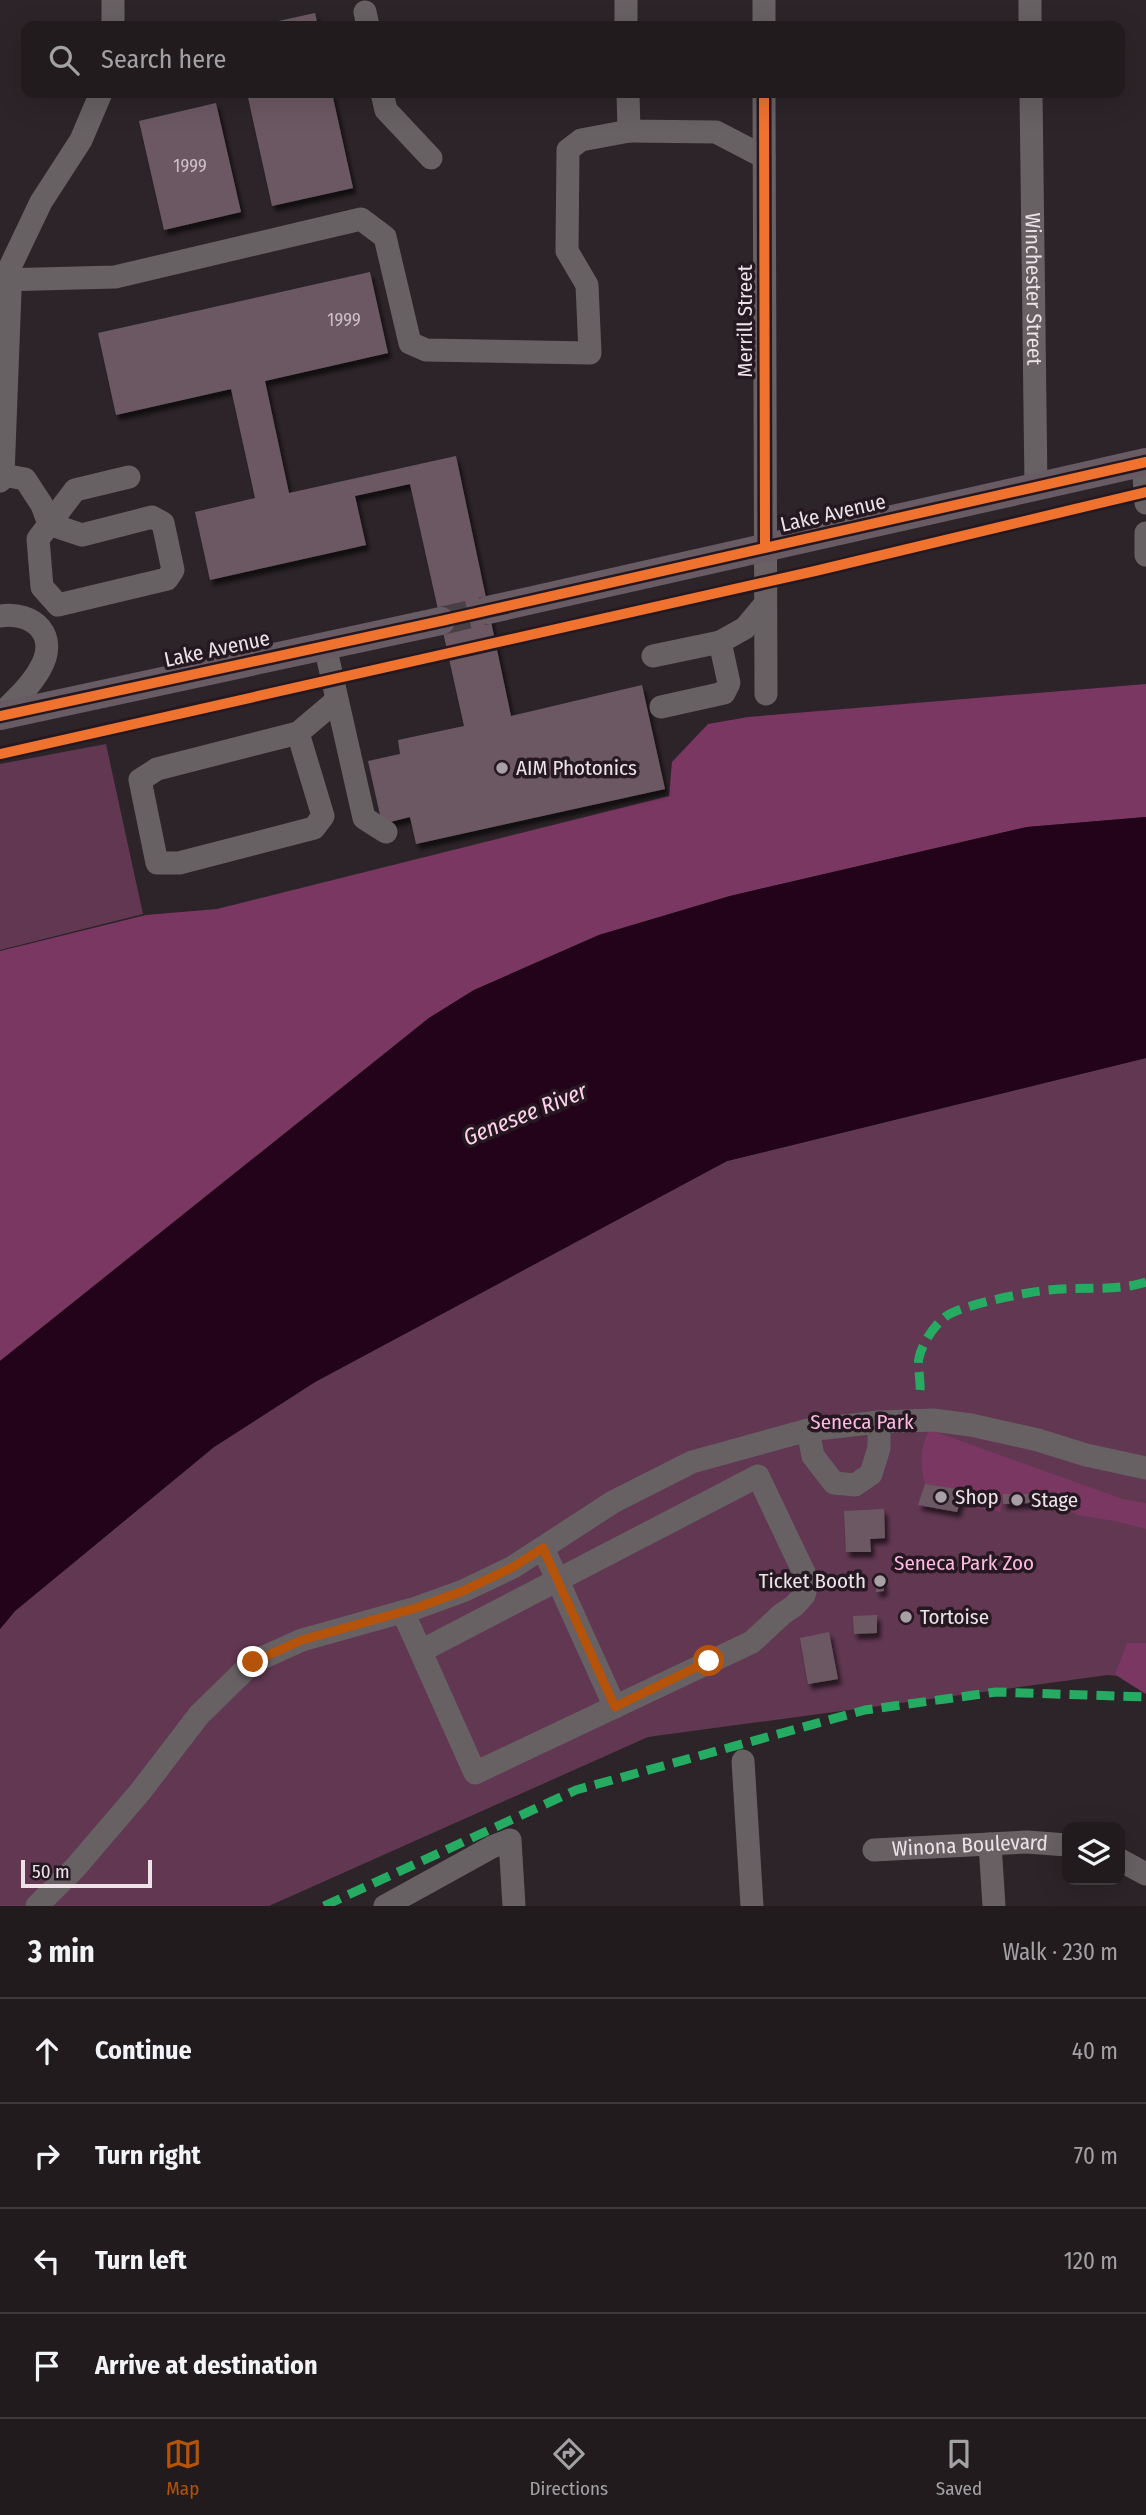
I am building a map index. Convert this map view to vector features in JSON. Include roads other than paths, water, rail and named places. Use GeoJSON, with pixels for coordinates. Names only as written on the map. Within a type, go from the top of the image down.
{"type":"FeatureCollection","features":[{"type":"Feature","properties":{"kind":"main road","name":"Lake Avenue"},"geometry":{"type":"LineString","coordinates":[[488,610],[1144,462]]}},
{"type":"Feature","properties":{"kind":"main road","name":"Lake Avenue"},"geometry":{"type":"LineString","coordinates":[[0,715],[442,621]]}},
{"type":"Feature","properties":{"kind":"street"},"geometry":{"type":"LineString","coordinates":[[113,0],[113,21]]}},
{"type":"Feature","properties":{"kind":"street"},"geometry":{"type":"LineString","coordinates":[[626,0],[626,21]]}},
{"type":"Feature","properties":{"kind":"street"},"geometry":{"type":"LineString","coordinates":[[764,0],[764,21]]}},
{"type":"Feature","properties":{"kind":"street"},"geometry":{"type":"LineString","coordinates":[[1030,0],[1030,21]]}},
{"type":"Feature","properties":{"kind":"street"},"geometry":{"type":"LineString","coordinates":[[49,524],[42,505],[25,479],[2,478],[5,280],[41,202],[81,140],[99,98]]}},
{"type":"Feature","properties":{"kind":"street"},"geometry":{"type":"LineString","coordinates":[[383,98],[386,110],[431,158]]}},
{"type":"Feature","properties":{"kind":"street"},"geometry":{"type":"LineString","coordinates":[[628,98],[629,131]]}},
{"type":"Feature","properties":{"kind":"street","name":"Merrill Street"},"geometry":{"type":"LineString","coordinates":[[764,98],[766,694]]}},
{"type":"Feature","properties":{"kind":"street","name":"Winchester Street"},"geometry":{"type":"LineString","coordinates":[[1031,98],[1036,487]]}},
{"type":"Feature","properties":{"kind":"street"},"geometry":{"type":"LineString","coordinates":[[5,280],[115,277],[360,219],[385,237],[410,343],[426,350],[590,353],[587,285],[567,251],[568,150],[581,140],[629,131],[716,132],[764,157]]}},
{"type":"Feature","properties":{"kind":"street"},"geometry":{"type":"LineString","coordinates":[[1144,462],[1146,503]]}},
{"type":"Feature","properties":{"kind":"street"},"geometry":{"type":"LineString","coordinates":[[49,524],[82,535],[152,517],[163,523],[173,570],[167,579],[58,605],[42,587],[38,539],[49,524],[75,490],[130,477]]}},
{"type":"Feature","properties":{"kind":"street"},"geometry":{"type":"LineString","coordinates":[[1146,534],[1146,555]]}},
{"type":"Feature","properties":{"kind":"street"},"geometry":{"type":"LineString","coordinates":[[653,656],[720,642],[745,628],[765,604]]}},
{"type":"Feature","properties":{"kind":"street"},"geometry":{"type":"LineString","coordinates":[[0,616],[16,615],[32,619],[40,627],[46,649],[44,661],[32,681],[0,715]]}},
{"type":"Feature","properties":{"kind":"street"},"geometry":{"type":"LineString","coordinates":[[661,707],[724,693],[729,683],[720,642]]}},
{"type":"Feature","properties":{"kind":"street"},"geometry":{"type":"LineString","coordinates":[[325,646],[364,818],[386,832]]}},
{"type":"Feature","properties":{"kind":"street"},"geometry":{"type":"LineString","coordinates":[[298,733],[323,816],[314,828],[179,863],[157,863],[140,780],[157,769],[298,733],[337,700]]}},
{"type":"Feature","properties":{"kind":"street"},"geometry":{"type":"LineString","coordinates":[[37,1906],[75,1868],[140,1792],[199,1715],[253,1662],[302,1640],[403,1612],[463,1591],[513,1567],[613,1502],[692,1462],[808,1430],[879,1422],[933,1420],[971,1426],[1146,1468]]}},
{"type":"Feature","properties":{"kind":"street"},"geometry":{"type":"LineString","coordinates":[[808,1430],[813,1455],[834,1483],[855,1485],[872,1474],[879,1448],[879,1422]]}},
{"type":"Feature","properties":{"kind":"street"},"geometry":{"type":"LineString","coordinates":[[403,1612],[475,1773],[752,1642],[804,1595],[808,1581],[758,1476],[752,1445]]}},
{"type":"Feature","properties":{"kind":"street"},"geometry":{"type":"LineString","coordinates":[[421,1651],[758,1476]]}},
{"type":"Feature","properties":{"kind":"street"},"geometry":{"type":"LineString","coordinates":[[543,1548],[615,1707]]}},
{"type":"Feature","properties":{"kind":"street"},"geometry":{"type":"LineString","coordinates":[[743,1761],[752,1906]]}},
{"type":"Feature","properties":{"kind":"street"},"geometry":{"type":"LineString","coordinates":[[385,1906],[492,1847],[510,1840],[514,1906]]}},
{"type":"Feature","properties":{"kind":"street","name":"Winona Boulevard"},"geometry":{"type":"LineString","coordinates":[[874,1850],[1027,1842],[1062,1845]]}},
{"type":"Feature","properties":{"kind":"street"},"geometry":{"type":"LineString","coordinates":[[990,1844],[994,1906]]}},
{"type":"Feature","properties":{"kind":"street"},"geometry":{"type":"LineString","coordinates":[[1125,1863],[1146,1874]]}},
{"type":"Feature","properties":{"kind":"water","name":"Genesee River"},"geometry":{"type":"Polygon","coordinates":[[[1146,817],[1146,1058],[727,1161],[315,1382],[214,1447],[15,1611],[0,1629],[0,1361],[429,1018],[474,990],[599,935],[730,896],[1027,827],[1146,817]]]}},
{"type":"Feature","properties":{"kind":"tunnel"},"geometry":{"type":"LineString","coordinates":[[441,621],[488,610]]}},
{"type":"Feature","properties":{"kind":"place","name":"AIM Photonics"},"geometry":{"type":"Point","coordinates":[502,768]}},
{"type":"Feature","properties":{"kind":"place","name":"Shop"},"geometry":{"type":"Point","coordinates":[941,1497]}},
{"type":"Feature","properties":{"kind":"place","name":"Stage"},"geometry":{"type":"Point","coordinates":[1017,1500]}},
{"type":"Feature","properties":{"kind":"place","name":"Ticket Booth"},"geometry":{"type":"Point","coordinates":[880,1581]}},
{"type":"Feature","properties":{"kind":"place","name":"Tortoise"},"geometry":{"type":"Point","coordinates":[906,1617]}},
{"type":"Feature","properties":{"kind":"park label","name":"Seneca Park"},"geometry":{"type":"Point","coordinates":[862,1422]}},
{"type":"Feature","properties":{"kind":"park label","name":"Seneca Park Zoo"},"geometry":{"type":"Point","coordinates":[964,1563]}}]}
